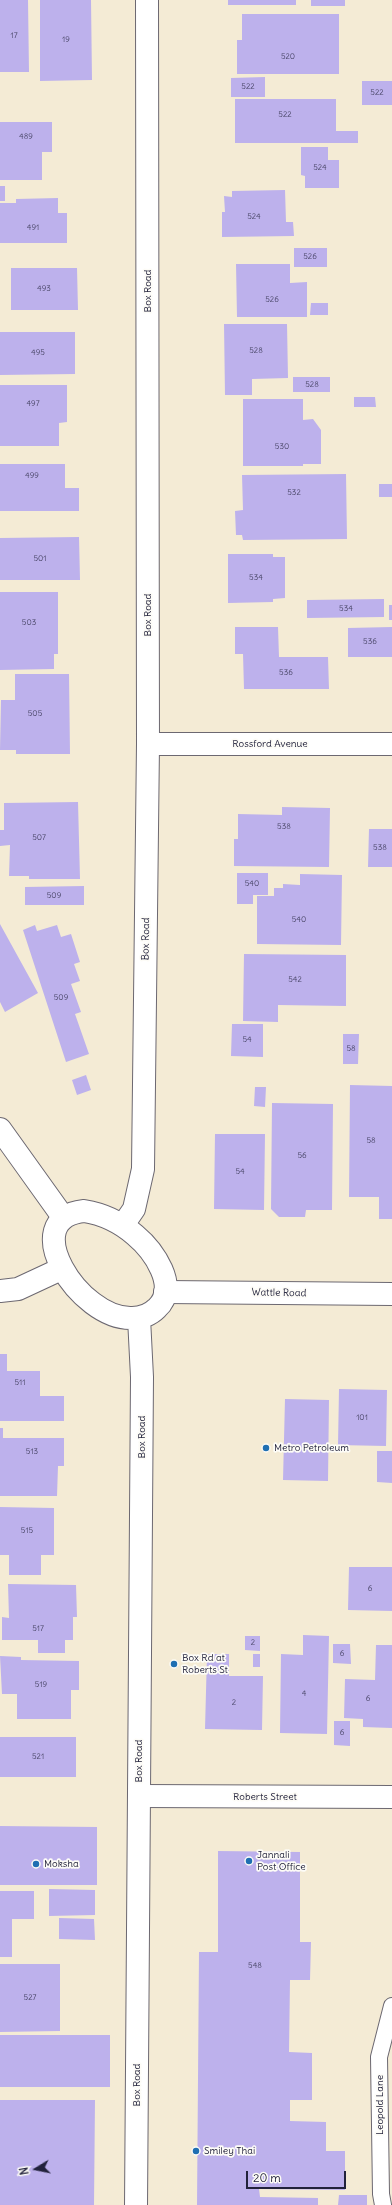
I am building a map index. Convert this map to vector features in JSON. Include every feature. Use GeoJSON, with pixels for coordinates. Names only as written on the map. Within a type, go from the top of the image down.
{"type":"FeatureCollection","features":[{"type":"Feature","properties":{"kind":"street","name":"Box Road"},"geometry":{"type":"LineString","coordinates":[[123,1226],[134,1209],[143,1169],[148,744],[147,0]]}},
{"type":"Feature","properties":{"kind":"street","name":"Rossford Avenue"},"geometry":{"type":"LineString","coordinates":[[148,744],[392,744]]}},
{"type":"Feature","properties":{"kind":"street"},"geometry":{"type":"LineString","coordinates":[[0,1129],[63,1217]]}},
{"type":"Feature","properties":{"kind":"street"},"geometry":{"type":"LineString","coordinates":[[84,1211],[98,1213],[123,1226],[136,1235],[159,1264],[165,1280],[165,1292],[160,1305],[151,1314],[139,1318],[126,1318],[110,1314],[97,1306],[71,1284],[61,1269],[54,1242],[56,1226],[63,1217],[71,1212],[84,1211]]}},
{"type":"Feature","properties":{"kind":"street"},"geometry":{"type":"LineString","coordinates":[[0,1291],[18,1289],[61,1269]]}},
{"type":"Feature","properties":{"kind":"street","name":"Wattle Road"},"geometry":{"type":"LineString","coordinates":[[165,1292],[392,1294]]}},
{"type":"Feature","properties":{"kind":"street","name":"Box Road"},"geometry":{"type":"LineString","coordinates":[[136,2205],[142,1377],[139,1318]]}},
{"type":"Feature","properties":{"kind":"street","name":"Roberts Street"},"geometry":{"type":"LineString","coordinates":[[139,1796],[392,1797]]}},
{"type":"Feature","properties":{"kind":"lane","name":"Leopold Lane"},"geometry":{"type":"LineString","coordinates":[[383,2205],[380,2194],[379,2057],[392,2006]]}},
{"type":"Feature","properties":{"kind":"building"},"geometry":{"type":"Polygon","coordinates":[[[0,0],[28,0],[29,72],[0,72],[0,0]]]}},
{"type":"Feature","properties":{"kind":"building"},"geometry":{"type":"Polygon","coordinates":[[[40,0],[91,0],[92,80],[40,81],[40,0]]]}},
{"type":"Feature","properties":{"kind":"building"},"geometry":{"type":"Polygon","coordinates":[[[228,0],[296,0],[296,5],[228,5],[228,0]]]}},
{"type":"Feature","properties":{"kind":"building"},"geometry":{"type":"Polygon","coordinates":[[[311,0],[345,0],[345,6],[311,6],[311,0]]]}},
{"type":"Feature","properties":{"kind":"building"},"geometry":{"type":"Polygon","coordinates":[[[242,14],[339,14],[339,74],[237,74],[237,40],[242,40],[242,14]]]}},
{"type":"Feature","properties":{"kind":"building"},"geometry":{"type":"Polygon","coordinates":[[[265,77],[265,97],[231,97],[231,78],[265,77]]]}},
{"type":"Feature","properties":{"kind":"building"},"geometry":{"type":"Polygon","coordinates":[[[362,81],[392,81],[392,105],[362,105],[362,81]]]}},
{"type":"Feature","properties":{"kind":"building"},"geometry":{"type":"Polygon","coordinates":[[[235,99],[336,99],[336,131],[358,131],[358,143],[235,143],[235,99]]]}},
{"type":"Feature","properties":{"kind":"building"},"geometry":{"type":"Polygon","coordinates":[[[0,122],[52,122],[52,152],[42,152],[42,180],[0,180],[0,122]]]}},
{"type":"Feature","properties":{"kind":"building"},"geometry":{"type":"Polygon","coordinates":[[[301,147],[328,147],[328,160],[339,160],[339,188],[305,188],[305,176],[301,175],[301,147]]]}},
{"type":"Feature","properties":{"kind":"building"},"geometry":{"type":"Polygon","coordinates":[[[0,186],[5,186],[5,201],[0,201],[0,186]]]}},
{"type":"Feature","properties":{"kind":"building"},"geometry":{"type":"Polygon","coordinates":[[[285,190],[286,222],[293,222],[294,236],[222,237],[222,212],[225,212],[224,196],[232,197],[232,191],[285,190]]]}},
{"type":"Feature","properties":{"kind":"building"},"geometry":{"type":"Polygon","coordinates":[[[58,198],[58,213],[67,213],[67,243],[0,243],[0,203],[16,203],[16,199],[58,198]]]}},
{"type":"Feature","properties":{"kind":"building"},"geometry":{"type":"Polygon","coordinates":[[[294,248],[327,248],[327,267],[294,267],[294,248]]]}},
{"type":"Feature","properties":{"kind":"building"},"geometry":{"type":"Polygon","coordinates":[[[236,264],[290,264],[290,283],[307,282],[307,317],[237,317],[236,264]]]}},
{"type":"Feature","properties":{"kind":"building"},"geometry":{"type":"Polygon","coordinates":[[[11,268],[77,268],[78,310],[11,310],[11,268]]]}},
{"type":"Feature","properties":{"kind":"building"},"geometry":{"type":"Polygon","coordinates":[[[311,303],[328,303],[328,315],[310,315],[311,303]]]}},
{"type":"Feature","properties":{"kind":"building"},"geometry":{"type":"Polygon","coordinates":[[[224,324],[287,324],[288,378],[252,379],[252,395],[225,395],[224,324]]]}},
{"type":"Feature","properties":{"kind":"building"},"geometry":{"type":"Polygon","coordinates":[[[0,332],[75,332],[75,374],[0,375],[0,332]]]}},
{"type":"Feature","properties":{"kind":"building"},"geometry":{"type":"Polygon","coordinates":[[[293,377],[330,377],[330,392],[293,392],[293,377]]]}},
{"type":"Feature","properties":{"kind":"building"},"geometry":{"type":"Polygon","coordinates":[[[0,385],[67,385],[67,422],[59,423],[59,446],[0,446],[0,385]]]}},
{"type":"Feature","properties":{"kind":"building"},"geometry":{"type":"Polygon","coordinates":[[[354,397],[375,397],[376,407],[354,407],[354,397]]]}},
{"type":"Feature","properties":{"kind":"building"},"geometry":{"type":"Polygon","coordinates":[[[243,399],[303,399],[303,420],[313,419],[321,430],[321,464],[303,464],[303,466],[243,466],[243,399]]]}},
{"type":"Feature","properties":{"kind":"building"},"geometry":{"type":"Polygon","coordinates":[[[0,464],[65,464],[65,488],[79,488],[79,511],[0,511],[0,464]]]}},
{"type":"Feature","properties":{"kind":"building"},"geometry":{"type":"Polygon","coordinates":[[[346,474],[347,539],[243,540],[242,535],[236,535],[235,511],[243,510],[242,475],[346,474]]]}},
{"type":"Feature","properties":{"kind":"building"},"geometry":{"type":"Polygon","coordinates":[[[379,484],[392,484],[392,497],[379,497],[379,484]]]}},
{"type":"Feature","properties":{"kind":"building"},"geometry":{"type":"Polygon","coordinates":[[[79,537],[80,580],[0,580],[0,538],[79,537]]]}},
{"type":"Feature","properties":{"kind":"building"},"geometry":{"type":"Polygon","coordinates":[[[228,554],[273,554],[273,557],[285,557],[285,598],[273,599],[273,602],[228,603],[228,554]]]}},
{"type":"Feature","properties":{"kind":"building"},"geometry":{"type":"Polygon","coordinates":[[[0,592],[58,592],[58,654],[54,654],[54,669],[0,670],[0,592]]]}},
{"type":"Feature","properties":{"kind":"building"},"geometry":{"type":"Polygon","coordinates":[[[384,599],[384,617],[307,618],[307,600],[384,599]]]}},
{"type":"Feature","properties":{"kind":"building"},"geometry":{"type":"Polygon","coordinates":[[[389,605],[392,605],[392,620],[389,620],[389,605]]]}},
{"type":"Feature","properties":{"kind":"building"},"geometry":{"type":"Polygon","coordinates":[[[235,627],[278,627],[279,657],[328,657],[329,689],[244,689],[243,654],[235,654],[235,627]]]}},
{"type":"Feature","properties":{"kind":"building"},"geometry":{"type":"Polygon","coordinates":[[[392,627],[392,657],[348,657],[348,628],[392,627]]]}},
{"type":"Feature","properties":{"kind":"building"},"geometry":{"type":"Polygon","coordinates":[[[15,674],[69,674],[70,754],[16,754],[16,750],[0,750],[1,700],[15,700],[15,674]]]}},
{"type":"Feature","properties":{"kind":"building"},"geometry":{"type":"Polygon","coordinates":[[[78,802],[80,879],[29,879],[29,876],[9,876],[10,845],[0,846],[0,830],[4,830],[4,803],[78,802]]]}},
{"type":"Feature","properties":{"kind":"building"},"geometry":{"type":"Polygon","coordinates":[[[282,807],[330,808],[329,867],[234,866],[234,839],[238,839],[238,814],[282,815],[282,807]]]}},
{"type":"Feature","properties":{"kind":"building"},"geometry":{"type":"Polygon","coordinates":[[[369,829],[392,829],[392,867],[368,867],[369,829]]]}},
{"type":"Feature","properties":{"kind":"building"},"geometry":{"type":"Polygon","coordinates":[[[237,873],[268,873],[268,895],[253,895],[253,904],[237,904],[237,873]]]}},
{"type":"Feature","properties":{"kind":"building"},"geometry":{"type":"Polygon","coordinates":[[[300,874],[342,875],[341,945],[257,944],[257,896],[274,896],[274,888],[283,888],[283,884],[300,885],[300,874]]]}},
{"type":"Feature","properties":{"kind":"building"},"geometry":{"type":"Polygon","coordinates":[[[84,886],[84,905],[25,905],[25,887],[84,886]]]}},
{"type":"Feature","properties":{"kind":"building"},"geometry":{"type":"Polygon","coordinates":[[[0,924],[38,993],[5,1012],[0,1002],[0,924]]]}},
{"type":"Feature","properties":{"kind":"building"},"geometry":{"type":"Polygon","coordinates":[[[35,925],[37,931],[57,925],[61,937],[71,934],[80,962],[74,964],[80,981],[71,984],[81,1012],[75,1014],[89,1054],[66,1062],[23,930],[35,925]]]}},
{"type":"Feature","properties":{"kind":"building"},"geometry":{"type":"Polygon","coordinates":[[[244,954],[346,955],[346,1006],[278,1005],[278,1022],[243,1021],[244,954]]]}},
{"type":"Feature","properties":{"kind":"building"},"geometry":{"type":"Polygon","coordinates":[[[232,1024],[263,1024],[263,1057],[231,1056],[232,1024]]]}},
{"type":"Feature","properties":{"kind":"building"},"geometry":{"type":"Polygon","coordinates":[[[343,1034],[359,1034],[358,1064],[343,1064],[343,1034]]]}},
{"type":"Feature","properties":{"kind":"building"},"geometry":{"type":"Polygon","coordinates":[[[86,1075],[91,1090],[77,1095],[72,1080],[86,1075]]]}},
{"type":"Feature","properties":{"kind":"building"},"geometry":{"type":"Polygon","coordinates":[[[350,1085],[392,1086],[392,1219],[379,1219],[379,1197],[349,1197],[350,1085]]]}},
{"type":"Feature","properties":{"kind":"building"},"geometry":{"type":"Polygon","coordinates":[[[255,1087],[266,1087],[265,1107],[254,1106],[255,1087]]]}},
{"type":"Feature","properties":{"kind":"building"},"geometry":{"type":"Polygon","coordinates":[[[272,1103],[333,1104],[332,1210],[306,1210],[305,1217],[279,1217],[271,1209],[272,1103]]]}},
{"type":"Feature","properties":{"kind":"building"},"geometry":{"type":"Polygon","coordinates":[[[215,1134],[265,1134],[264,1210],[214,1209],[215,1134]]]}},
{"type":"Feature","properties":{"kind":"building"},"geometry":{"type":"Polygon","coordinates":[[[0,1354],[7,1354],[7,1371],[40,1371],[40,1396],[64,1396],[64,1421],[0,1421],[0,1354]]]}},
{"type":"Feature","properties":{"kind":"building"},"geometry":{"type":"Polygon","coordinates":[[[339,1389],[387,1390],[386,1446],[338,1445],[339,1389]]]}},
{"type":"Feature","properties":{"kind":"building"},"geometry":{"type":"Polygon","coordinates":[[[285,1399],[329,1400],[328,1481],[283,1480],[285,1399]]]}},
{"type":"Feature","properties":{"kind":"building"},"geometry":{"type":"Polygon","coordinates":[[[0,1428],[3,1428],[3,1438],[64,1438],[64,1466],[58,1466],[57,1496],[0,1496],[0,1428]]]}},
{"type":"Feature","properties":{"kind":"building"},"geometry":{"type":"Polygon","coordinates":[[[377,1451],[392,1451],[392,1483],[377,1482],[377,1451]]]}},
{"type":"Feature","properties":{"kind":"building"},"geometry":{"type":"Polygon","coordinates":[[[0,1507],[54,1508],[54,1555],[41,1555],[41,1575],[9,1575],[9,1555],[0,1555],[0,1507]]]}},
{"type":"Feature","properties":{"kind":"building"},"geometry":{"type":"Polygon","coordinates":[[[349,1567],[392,1567],[392,1611],[348,1610],[349,1567]]]}},
{"type":"Feature","properties":{"kind":"building"},"geometry":{"type":"Polygon","coordinates":[[[8,1584],[76,1585],[77,1617],[73,1617],[73,1640],[65,1640],[65,1653],[38,1653],[38,1640],[2,1640],[2,1617],[9,1618],[8,1584]]]}},
{"type":"Feature","properties":{"kind":"building"},"geometry":{"type":"Polygon","coordinates":[[[303,1635],[329,1636],[327,1734],[280,1733],[281,1654],[303,1655],[303,1635]]]}},
{"type":"Feature","properties":{"kind":"building"},"geometry":{"type":"Polygon","coordinates":[[[245,1636],[260,1636],[260,1651],[245,1650],[245,1636]]]}},
{"type":"Feature","properties":{"kind":"building"},"geometry":{"type":"Polygon","coordinates":[[[333,1644],[350,1644],[351,1664],[333,1663],[333,1644]]]}},
{"type":"Feature","properties":{"kind":"building"},"geometry":{"type":"Polygon","coordinates":[[[376,1645],[392,1645],[392,1728],[363,1727],[363,1719],[344,1718],[345,1679],[375,1680],[376,1645]]]}},
{"type":"Feature","properties":{"kind":"building"},"geometry":{"type":"Polygon","coordinates":[[[207,1654],[229,1654],[229,1676],[263,1676],[262,1730],[205,1729],[207,1654]]]}},
{"type":"Feature","properties":{"kind":"building"},"geometry":{"type":"Polygon","coordinates":[[[253,1654],[260,1654],[260,1667],[253,1667],[253,1654]]]}},
{"type":"Feature","properties":{"kind":"building"},"geometry":{"type":"Polygon","coordinates":[[[0,1656],[21,1657],[21,1660],[79,1661],[79,1690],[71,1690],[71,1719],[17,1719],[17,1694],[2,1694],[0,1656]]]}},
{"type":"Feature","properties":{"kind":"building"},"geometry":{"type":"Polygon","coordinates":[[[334,1721],[350,1721],[350,1746],[334,1745],[334,1721]]]}},
{"type":"Feature","properties":{"kind":"building"},"geometry":{"type":"Polygon","coordinates":[[[0,1737],[76,1737],[76,1777],[0,1777],[0,1737]]]}},
{"type":"Feature","properties":{"kind":"building"},"geometry":{"type":"Polygon","coordinates":[[[0,1826],[97,1827],[97,1885],[0,1885],[0,1826]]]}},
{"type":"Feature","properties":{"kind":"building"},"geometry":{"type":"Polygon","coordinates":[[[218,1851],[300,1852],[300,1942],[311,1942],[310,1980],[290,1980],[289,2052],[312,2053],[312,2100],[290,2100],[290,2121],[326,2122],[326,2151],[345,2151],[345,2190],[259,2189],[260,2197],[318,2198],[318,2205],[197,2205],[199,1952],[218,1952],[218,1851]]]}},
{"type":"Feature","properties":{"kind":"building"},"geometry":{"type":"Polygon","coordinates":[[[49,1889],[95,1890],[95,1915],[49,1916],[49,1889]]]}},
{"type":"Feature","properties":{"kind":"building"},"geometry":{"type":"Polygon","coordinates":[[[0,1891],[34,1891],[34,1919],[12,1919],[12,1957],[0,1957],[0,1891]]]}},
{"type":"Feature","properties":{"kind":"building"},"geometry":{"type":"Polygon","coordinates":[[[59,1918],[94,1919],[95,1940],[59,1939],[59,1918]]]}},
{"type":"Feature","properties":{"kind":"building"},"geometry":{"type":"Polygon","coordinates":[[[0,1964],[60,1964],[60,2031],[0,2032],[0,1964]]]}},
{"type":"Feature","properties":{"kind":"building"},"geometry":{"type":"Polygon","coordinates":[[[0,2035],[110,2035],[110,2087],[0,2087],[0,2035]]]}},
{"type":"Feature","properties":{"kind":"building"},"geometry":{"type":"Polygon","coordinates":[[[0,2100],[95,2100],[94,2205],[0,2205],[0,2100]]]}},
{"type":"Feature","properties":{"kind":"building"},"geometry":{"type":"Polygon","coordinates":[[[339,2195],[367,2195],[367,2205],[338,2205],[339,2195]]]}},
{"type":"Feature","properties":{"kind":"place","name":"Metro Petroleum"},"geometry":{"type":"Point","coordinates":[266,1448]}},
{"type":"Feature","properties":{"kind":"place","name":"Box Rd at Roberts St"},"geometry":{"type":"Point","coordinates":[174,1664]}},
{"type":"Feature","properties":{"kind":"place","name":"Jannali Post Office"},"geometry":{"type":"Point","coordinates":[249,1861]}},
{"type":"Feature","properties":{"kind":"place","name":"Moksha"},"geometry":{"type":"Point","coordinates":[36,1864]}},
{"type":"Feature","properties":{"kind":"place","name":"Smiley Thai"},"geometry":{"type":"Point","coordinates":[196,2151]}}]}
